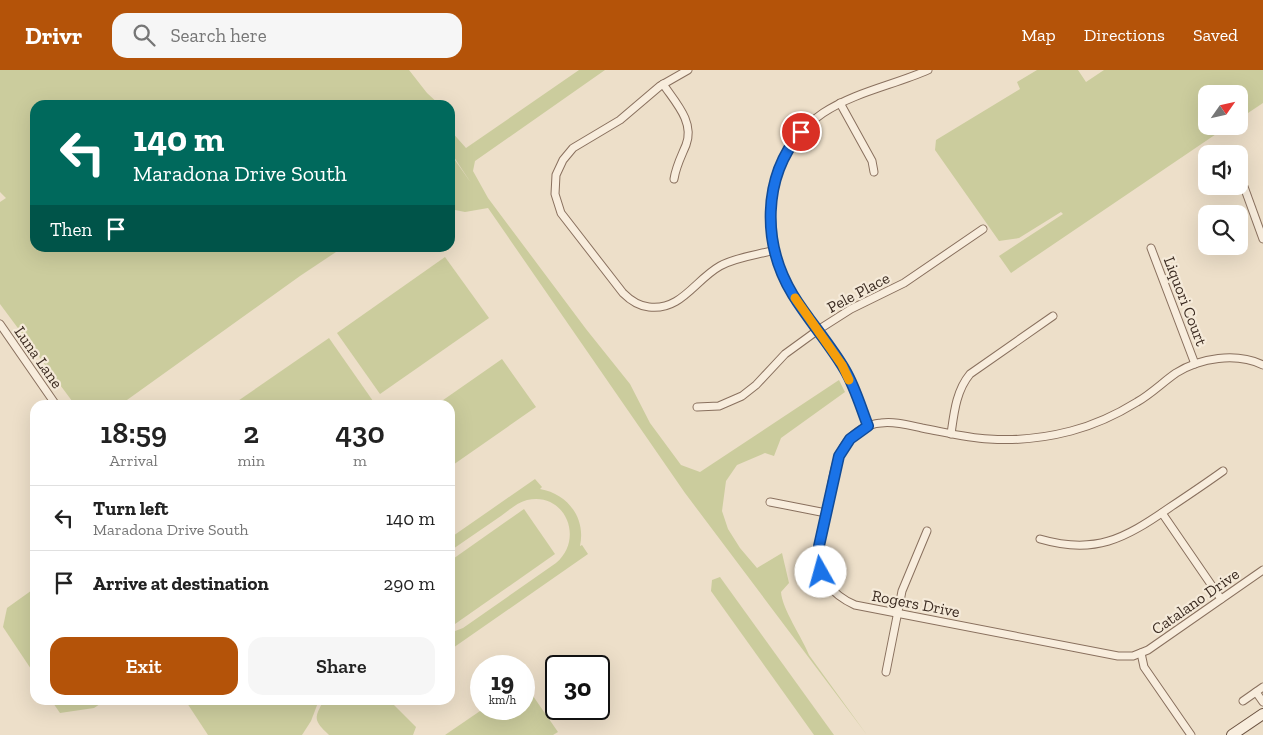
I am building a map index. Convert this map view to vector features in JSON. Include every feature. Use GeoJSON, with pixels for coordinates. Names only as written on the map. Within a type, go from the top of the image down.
{"type":"FeatureCollection","features":[{"type":"Feature","properties":{"kind":"main road"},"geometry":{"type":"LineString","coordinates":[[1232,735],[1263,714]]}},
{"type":"Feature","properties":{"kind":"street"},"geometry":{"type":"LineString","coordinates":[[688,70],[663,84],[620,120],[570,151],[559,167],[556,178],[557,205],[566,221],[623,293],[630,300],[641,305],[656,308],[671,305],[681,299],[719,267],[735,260],[775,250]]}},
{"type":"Feature","properties":{"kind":"street"},"geometry":{"type":"LineString","coordinates":[[868,426],[845,370],[787,284],[775,250],[771,229],[771,206],[775,180],[788,149],[804,128],[816,118],[840,103],[910,73],[928,70]]}},
{"type":"Feature","properties":{"kind":"street"},"geometry":{"type":"LineString","coordinates":[[663,84],[682,112],[688,125],[688,138],[677,162],[674,179]]}},
{"type":"Feature","properties":{"kind":"street"},"geometry":{"type":"LineString","coordinates":[[840,103],[872,161],[874,172]]}},
{"type":"Feature","properties":{"kind":"street"},"geometry":{"type":"LineString","coordinates":[[1247,195],[1263,239]]}},
{"type":"Feature","properties":{"kind":"street","name":"Pele Place"},"geometry":{"type":"LineString","coordinates":[[697,407],[719,406],[742,396],[756,385],[785,354],[818,330],[851,309],[904,283],[983,229]]}},
{"type":"Feature","properties":{"kind":"street","name":"Liquori Court"},"geometry":{"type":"LineString","coordinates":[[1151,248],[1196,364]]}},
{"type":"Feature","properties":{"kind":"street"},"geometry":{"type":"LineString","coordinates":[[951,434],[958,394],[970,374],[1053,316]]}},
{"type":"Feature","properties":{"kind":"street","name":"Luna Lane"},"geometry":{"type":"LineString","coordinates":[[0,324],[53,400]]}},
{"type":"Feature","properties":{"kind":"street","name":"Rogers Drive"},"geometry":{"type":"LineString","coordinates":[[1141,653],[1118,656],[897,613],[855,604],[843,598],[830,587],[821,572],[818,552],[838,460],[842,450],[852,436],[868,426],[889,422],[951,434],[996,439],[1025,439],[1055,435],[1097,422],[1117,413],[1143,398],[1179,372],[1196,364],[1231,358],[1249,360],[1263,365]]}},
{"type":"Feature","properties":{"kind":"street"},"geometry":{"type":"LineString","coordinates":[[1040,539],[1067,545],[1102,542],[1132,532],[1223,471]]}},
{"type":"Feature","properties":{"kind":"street"},"geometry":{"type":"LineString","coordinates":[[770,502],[826,513]]}},
{"type":"Feature","properties":{"kind":"street"},"geometry":{"type":"LineString","coordinates":[[1162,513],[1222,599]]}},
{"type":"Feature","properties":{"kind":"street"},"geometry":{"type":"LineString","coordinates":[[886,672],[905,582],[927,531]]}},
{"type":"Feature","properties":{"kind":"street","name":"Catalano Drive"},"geometry":{"type":"LineString","coordinates":[[1141,653],[1152,648],[1263,570]]}},
{"type":"Feature","properties":{"kind":"street"},"geometry":{"type":"LineString","coordinates":[[1141,653],[1144,667],[1191,735]]}},
{"type":"Feature","properties":{"kind":"street"},"geometry":{"type":"LineString","coordinates":[[1243,701],[1263,687]]}},
{"type":"Feature","properties":{"kind":"street"},"geometry":{"type":"LineString","coordinates":[[1256,692],[1263,702]]}},
{"type":"Feature","properties":{"kind":"green space"},"geometry":{"type":"Polygon","coordinates":[[[0,70],[409,70],[435,100],[30,100],[30,252],[336,252],[127,400],[71,400],[0,304],[0,202],[6,198],[0,192],[0,70]]]}},
{"type":"Feature","properties":{"kind":"green space"},"geometry":{"type":"Polygon","coordinates":[[[579,70],[605,70],[475,161],[473,171],[488,198],[586,329],[630,384],[650,423],[681,465],[700,472],[839,380],[845,392],[781,438],[774,456],[765,453],[737,465],[726,481],[722,511],[728,529],[740,548],[757,568],[782,553],[789,583],[781,592],[788,615],[809,655],[867,735],[685,493],[488,208],[465,212],[455,210],[455,160],[471,183],[455,159],[455,136],[466,148],[579,70]]]}},
{"type":"Feature","properties":{"kind":"green space"},"geometry":{"type":"Polygon","coordinates":[[[1037,70],[1078,70],[1086,82],[1104,70],[1263,70],[1263,103],[1248,113],[1248,85],[1198,85],[1198,135],[1215,135],[1011,273],[999,256],[1063,214],[1061,212],[1019,238],[999,241],[935,150],[936,140],[1020,89],[1017,82],[1037,70]]]}},
{"type":"Feature","properties":{"kind":"green space"},"geometry":{"type":"Polygon","coordinates":[[[445,257],[489,318],[380,394],[337,333],[445,257]]]}},
{"type":"Feature","properties":{"kind":"green space"},"geometry":{"type":"Polygon","coordinates":[[[329,338],[372,400],[239,400],[329,338]]]}},
{"type":"Feature","properties":{"kind":"green space"},"geometry":{"type":"Polygon","coordinates":[[[502,359],[536,407],[455,464],[455,400],[443,400],[502,359]]]}},
{"type":"Feature","properties":{"kind":"green space"},"geometry":{"type":"Polygon","coordinates":[[[535,479],[542,487],[540,489],[559,496],[573,509],[580,526],[580,546],[582,545],[588,554],[455,647],[455,631],[463,628],[556,563],[565,553],[569,542],[570,530],[567,519],[561,510],[552,503],[540,499],[519,503],[455,548],[455,535],[535,479]]]}},
{"type":"Feature","properties":{"kind":"green space"},"geometry":{"type":"Polygon","coordinates":[[[524,509],[555,554],[455,624],[455,557],[524,509]]]}},
{"type":"Feature","properties":{"kind":"green space"},"geometry":{"type":"Polygon","coordinates":[[[720,577],[834,735],[814,735],[711,591],[712,580],[720,577]]]}},
{"type":"Feature","properties":{"kind":"green space"},"geometry":{"type":"Polygon","coordinates":[[[30,592],[30,668],[3,627],[7,608],[30,592]]]}},
{"type":"Feature","properties":{"kind":"green space"},"geometry":{"type":"Polygon","coordinates":[[[535,699],[545,713],[545,720],[550,720],[558,732],[553,735],[445,735],[470,718],[470,720],[535,720],[535,699]]]}},
{"type":"Feature","properties":{"kind":"green space"},"geometry":{"type":"Polygon","coordinates":[[[54,705],[98,705],[94,708],[60,713],[54,705]]]}},
{"type":"Feature","properties":{"kind":"green space"},"geometry":{"type":"Polygon","coordinates":[[[188,705],[317,705],[311,721],[302,735],[208,735],[188,705]]]}},
{"type":"Feature","properties":{"kind":"green space"},"geometry":{"type":"Polygon","coordinates":[[[321,705],[394,705],[416,727],[413,735],[329,735],[318,722],[318,711],[321,705]]]}},
{"type":"Feature","properties":{"kind":"slow traffic"},"geometry":{"type":"LineString","coordinates":[[795,298],[842,365],[849,380]]}},
{"type":"Feature","properties":{"kind":"route"},"geometry":{"type":"LineString","coordinates":[[801,132],[781,162],[775,180],[771,200],[771,215],[775,250],[782,274],[793,295],[845,370],[868,426],[857,432],[845,444],[839,456],[818,552],[821,572]]}}]}
